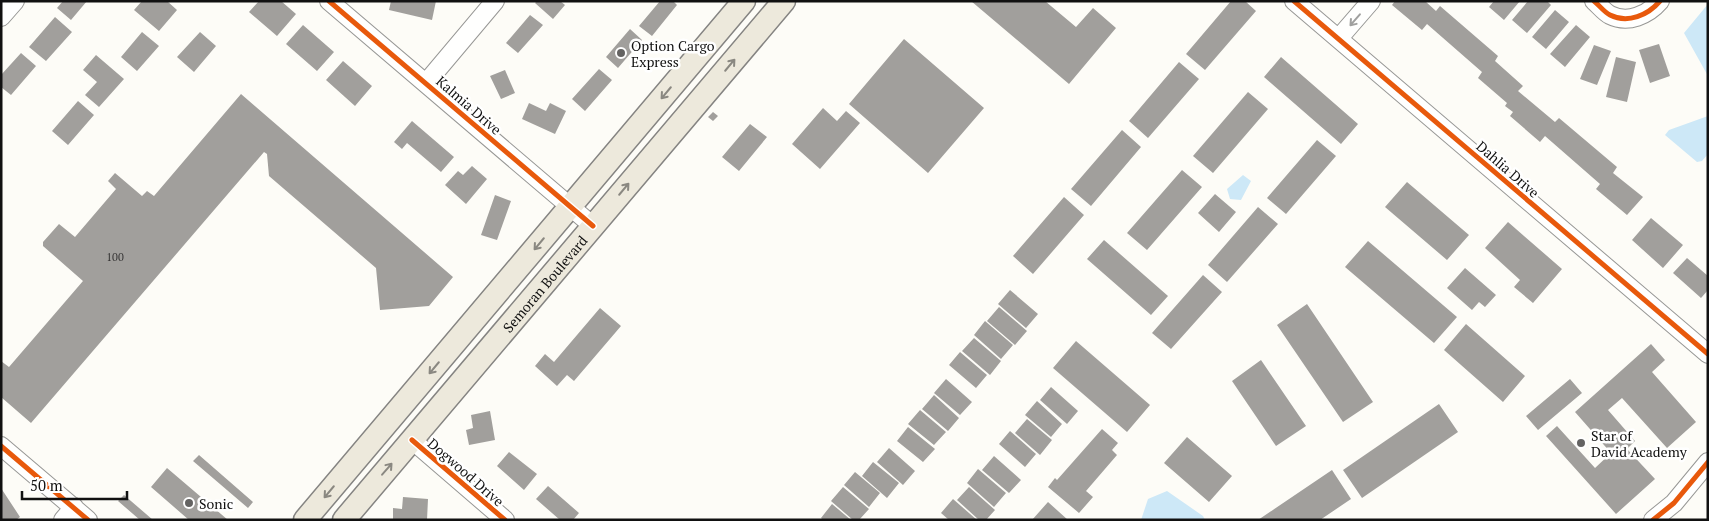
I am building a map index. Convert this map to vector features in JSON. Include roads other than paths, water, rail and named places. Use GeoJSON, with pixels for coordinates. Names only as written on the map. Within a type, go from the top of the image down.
{"type":"FeatureCollection","features":[{"type":"Feature","properties":{"kind":"main road"},"geometry":{"type":"LineString","coordinates":[[305,520],[744,1]]}},
{"type":"Feature","properties":{"kind":"main road","name":"Semoran Boulevard"},"geometry":{"type":"LineString","coordinates":[[344,520],[784,1]]}},
{"type":"Feature","properties":{"kind":"street"},"geometry":{"type":"LineString","coordinates":[[1,17],[15,1]]}},
{"type":"Feature","properties":{"kind":"street","name":"Kalmia Drive"},"geometry":{"type":"LineString","coordinates":[[329,1],[593,226]]}},
{"type":"Feature","properties":{"kind":"street"},"geometry":{"type":"LineString","coordinates":[[426,83],[495,1]]}},
{"type":"Feature","properties":{"kind":"street","name":"Dahlia Drive"},"geometry":{"type":"LineString","coordinates":[[1294,1],[1708,354]]}},
{"type":"Feature","properties":{"kind":"street"},"geometry":{"type":"LineString","coordinates":[[1339,38],[1371,1]]}},
{"type":"Feature","properties":{"kind":"street"},"geometry":{"type":"LineString","coordinates":[[1594,1],[1610,15],[1633,19],[1651,12],[1660,1]]}},
{"type":"Feature","properties":{"kind":"street","name":"Dogwood Drive"},"geometry":{"type":"LineString","coordinates":[[412,440],[505,520]]}},
{"type":"Feature","properties":{"kind":"street"},"geometry":{"type":"LineString","coordinates":[[1,446],[68,514],[88,520]]}},
{"type":"Feature","properties":{"kind":"street"},"geometry":{"type":"LineString","coordinates":[[1653,520],[1674,503],[1708,462]]}},
{"type":"Feature","properties":{"kind":"water"},"geometry":{"type":"Polygon","coordinates":[[[1708,4],[1708,76],[1684,33],[1708,4]]]}},
{"type":"Feature","properties":{"kind":"water"},"geometry":{"type":"Polygon","coordinates":[[[1708,116],[1708,154],[1702,161],[1697,162],[1665,135],[1669,130],[1708,116]]]}},
{"type":"Feature","properties":{"kind":"water"},"geometry":{"type":"Polygon","coordinates":[[[1243,175],[1251,181],[1241,200],[1230,199],[1227,189],[1243,175]]]}},
{"type":"Feature","properties":{"kind":"water"},"geometry":{"type":"Polygon","coordinates":[[[1167,491],[1203,516],[1205,520],[1141,520],[1148,499],[1167,491]]]}},
{"type":"Feature","properties":{"kind":"place","name":"Option Cargo Express"},"geometry":{"type":"Point","coordinates":[621,53]}},
{"type":"Feature","properties":{"kind":"place","name":"Star of David Academy"},"geometry":{"type":"Point","coordinates":[1581,443]}},
{"type":"Feature","properties":{"kind":"place","name":"Sonic"},"geometry":{"type":"Point","coordinates":[189,503]}}]}
